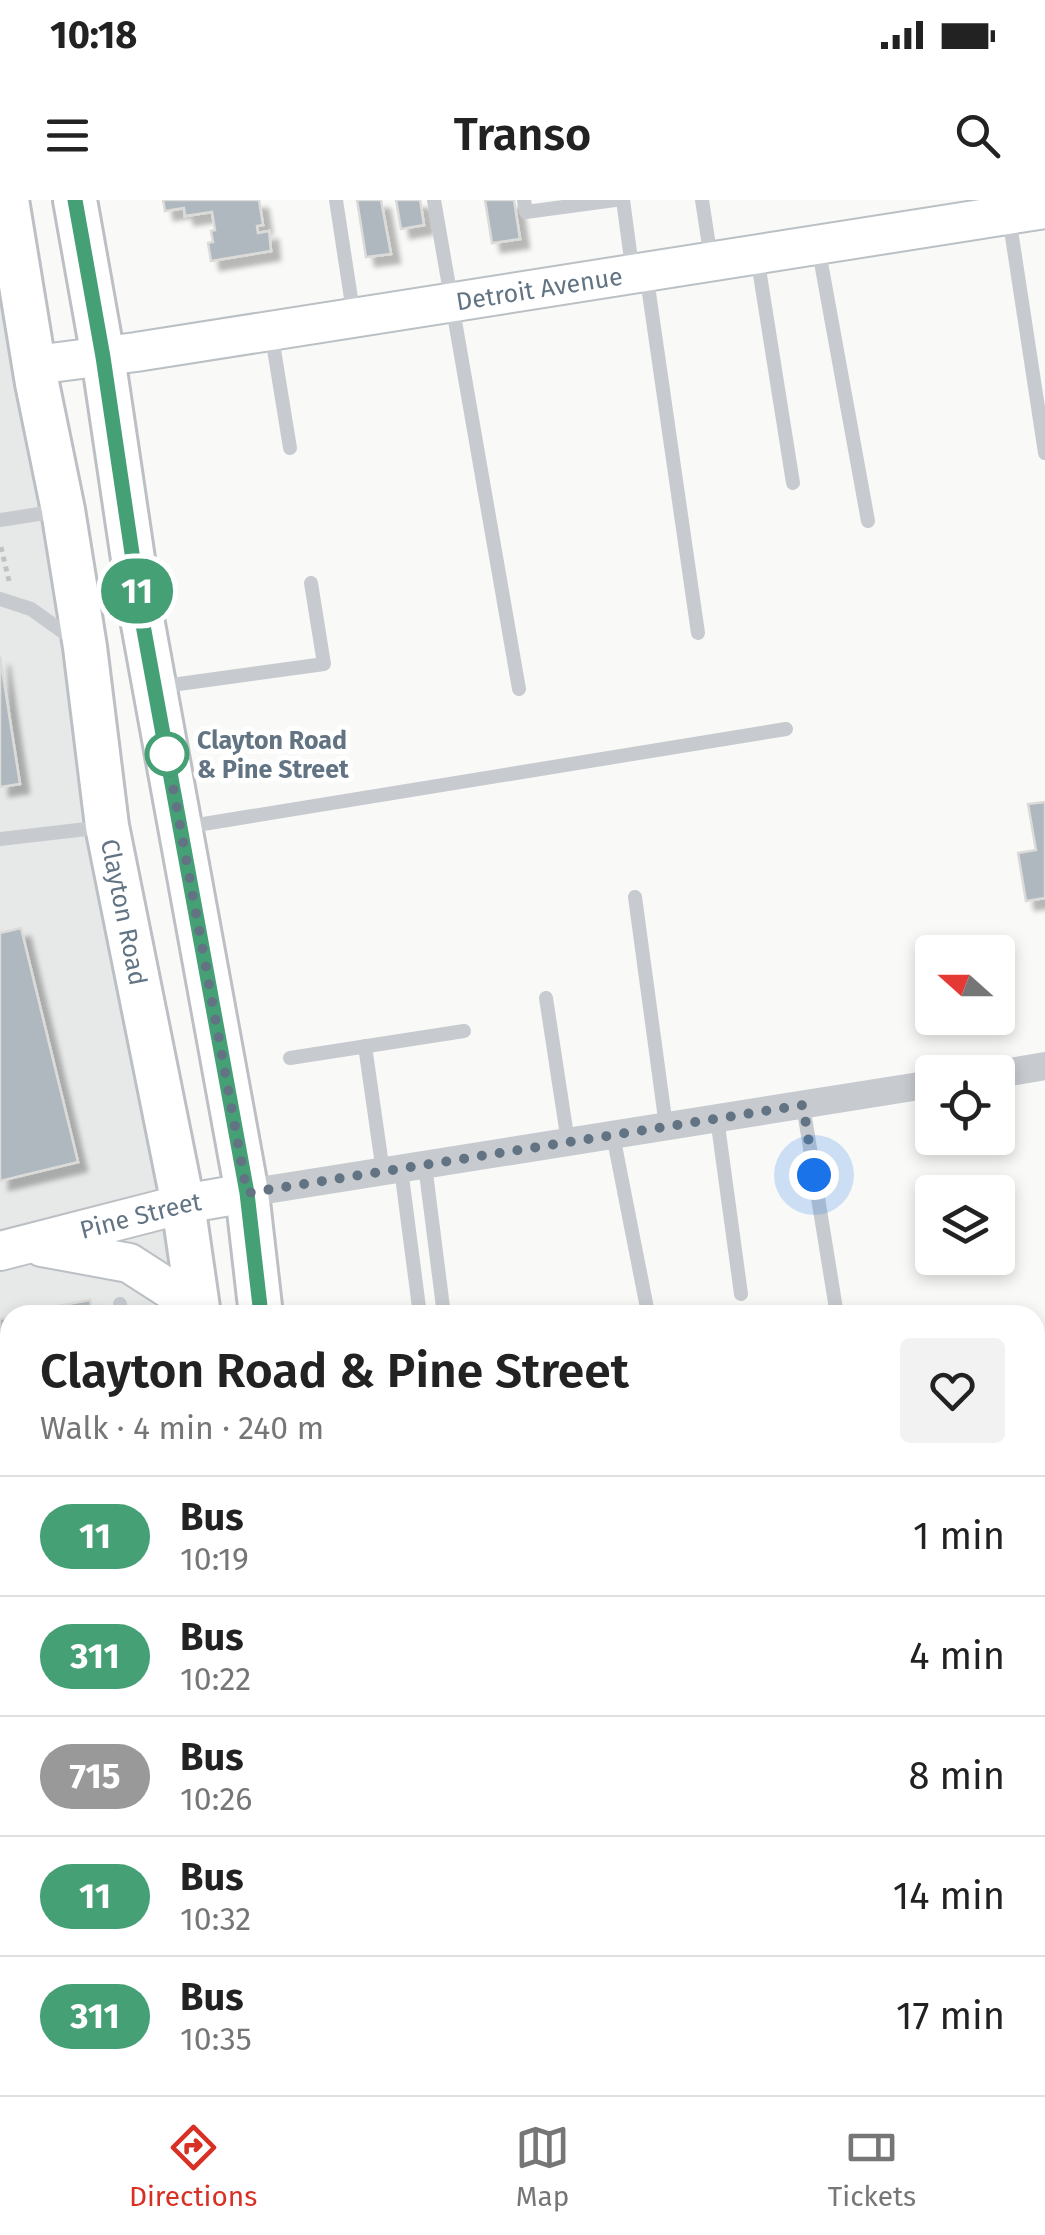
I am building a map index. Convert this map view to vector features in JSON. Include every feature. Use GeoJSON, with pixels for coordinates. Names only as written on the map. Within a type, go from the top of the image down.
{"type":"FeatureCollection","features":[{"type":"Feature","properties":{"kind":"main road","name":"Clayton Road"},"geometry":{"type":"LineString","coordinates":[[7,200],[64,510],[107,826],[183,1204],[194,1305]]}},
{"type":"Feature","properties":{"kind":"main road"},"geometry":{"type":"LineString","coordinates":[[76,200],[141,614],[247,1193],[260,1305]]}},
{"type":"Feature","properties":{"kind":"main road"},"geometry":{"type":"LineString","coordinates":[[0,257],[10,318],[36,374]]}},
{"type":"Feature","properties":{"kind":"main road"},"geometry":{"type":"LineString","coordinates":[[64,510],[92,536],[141,614]]}},
{"type":"Feature","properties":{"kind":"street","name":"Detroit Avenue"},"geometry":{"type":"LineString","coordinates":[[36,374],[103,357],[818,245],[970,216],[1027,212]]}},
{"type":"Feature","properties":{"kind":"street"},"geometry":{"type":"LineString","coordinates":[[1015,1071],[1045,1066]]}},
{"type":"Feature","properties":{"kind":"street","name":"Pine Street"},"geometry":{"type":"LineString","coordinates":[[12,1248],[183,1204],[915,1087]]}},
{"type":"Feature","properties":{"kind":"street"},"geometry":{"type":"LineString","coordinates":[[12,1248],[87,1254],[129,1263],[185,1305]]}},
{"type":"Feature","properties":{"kind":"lane"},"geometry":{"type":"LineString","coordinates":[[336,200],[354,318]]}},
{"type":"Feature","properties":{"kind":"lane"},"geometry":{"type":"LineString","coordinates":[[434,200],[519,689]]}},
{"type":"Feature","properties":{"kind":"lane"},"geometry":{"type":"LineString","coordinates":[[524,200],[526,212],[615,200]]}},
{"type":"Feature","properties":{"kind":"lane"},"geometry":{"type":"LineString","coordinates":[[623,200],[640,273],[698,633]]}},
{"type":"Feature","properties":{"kind":"lane"},"geometry":{"type":"LineString","coordinates":[[702,200],[711,262]]}},
{"type":"Feature","properties":{"kind":"lane"},"geometry":{"type":"LineString","coordinates":[[1027,212],[1045,453]]}},
{"type":"Feature","properties":{"kind":"lane"},"geometry":{"type":"LineString","coordinates":[[818,245],[868,521]]}},
{"type":"Feature","properties":{"kind":"lane"},"geometry":{"type":"LineString","coordinates":[[757,254],[793,483]]}},
{"type":"Feature","properties":{"kind":"lane"},"geometry":{"type":"LineString","coordinates":[[272,330],[290,448]]}},
{"type":"Feature","properties":{"kind":"lane"},"geometry":{"type":"LineString","coordinates":[[0,520],[64,510]]}},
{"type":"Feature","properties":{"kind":"lane"},"geometry":{"type":"LineString","coordinates":[[154,688],[324,664],[312,583]]}},
{"type":"Feature","properties":{"kind":"lane"},"geometry":{"type":"LineString","coordinates":[[5,594],[85,647]]}},
{"type":"Feature","properties":{"kind":"lane"},"geometry":{"type":"LineString","coordinates":[[180,828],[786,729]]}},
{"type":"Feature","properties":{"kind":"lane"},"geometry":{"type":"LineString","coordinates":[[0,839],[107,826]]}},
{"type":"Feature","properties":{"kind":"lane"},"geometry":{"type":"LineString","coordinates":[[634,897],[666,1126]]}},
{"type":"Feature","properties":{"kind":"lane"},"geometry":{"type":"LineString","coordinates":[[546,998],[568,1142]]}},
{"type":"Feature","properties":{"kind":"lane"},"geometry":{"type":"LineString","coordinates":[[290,1058],[464,1031]]}},
{"type":"Feature","properties":{"kind":"lane"},"geometry":{"type":"LineString","coordinates":[[365,1046],[441,1305]]}},
{"type":"Feature","properties":{"kind":"lane"},"geometry":{"type":"LineString","coordinates":[[803,1105],[835,1305]]}},
{"type":"Feature","properties":{"kind":"lane"},"geometry":{"type":"LineString","coordinates":[[717,1118],[740,1294]]}},
{"type":"Feature","properties":{"kind":"lane"},"geometry":{"type":"LineString","coordinates":[[613,1134],[647,1305]]}},
{"type":"Feature","properties":{"kind":"lane"},"geometry":{"type":"LineString","coordinates":[[403,1169],[419,1305]]}},
{"type":"Feature","properties":{"kind":"path"},"geometry":{"type":"LineString","coordinates":[[2,547],[5,594]]}},
{"type":"Feature","properties":{"kind":"shaded area"},"geometry":{"type":"Polygon","coordinates":[[[0,257],[197,1305],[0,1305],[0,257]]]}},
{"type":"Feature","properties":{"kind":"building"},"geometry":{"type":"Polygon","coordinates":[[[163,200],[259,200],[263,225],[257,226],[258,233],[269,231],[271,251],[211,261],[208,243],[213,242],[211,231],[215,230],[212,212],[185,216],[184,208],[165,211],[163,200]]]}},
{"type":"Feature","properties":{"kind":"building"},"geometry":{"type":"Polygon","coordinates":[[[357,200],[381,200],[391,254],[366,257],[357,200]]]}},
{"type":"Feature","properties":{"kind":"building"},"geometry":{"type":"Polygon","coordinates":[[[396,200],[420,200],[424,225],[401,229],[396,200]]]}},
{"type":"Feature","properties":{"kind":"building"},"geometry":{"type":"Polygon","coordinates":[[[485,200],[514,200],[520,239],[492,243],[485,200]]]}},
{"type":"Feature","properties":{"kind":"building"},"geometry":{"type":"Polygon","coordinates":[[[0,656],[20,784],[0,787],[0,656]]]}},
{"type":"Feature","properties":{"kind":"building"},"geometry":{"type":"Polygon","coordinates":[[[1045,802],[1045,898],[1026,901],[1018,853],[1036,850],[1028,804],[1045,802]]]}},
{"type":"Feature","properties":{"kind":"building"},"geometry":{"type":"Polygon","coordinates":[[[21,928],[78,1162],[0,1181],[0,933],[21,928]]]}},
{"type":"Feature","properties":{"kind":"building"},"geometry":{"type":"Polygon","coordinates":[[[90,1300],[91,1305],[63,1305],[90,1300]]]}},
{"type":"Feature","properties":{"kind":"bus line","name":"11"},"geometry":{"type":"LineString","coordinates":[[75,200],[141,614],[247,1193],[260,1305]]}},
{"type":"Feature","properties":{"kind":"place","name":"Clayton Road & Pine Street"},"geometry":{"type":"Point","coordinates":[167,754]}},
{"type":"Feature","properties":{"kind":"route"},"geometry":{"type":"LineString","coordinates":[[167,754],[247,1193],[803,1105],[814,1175]]}}]}
